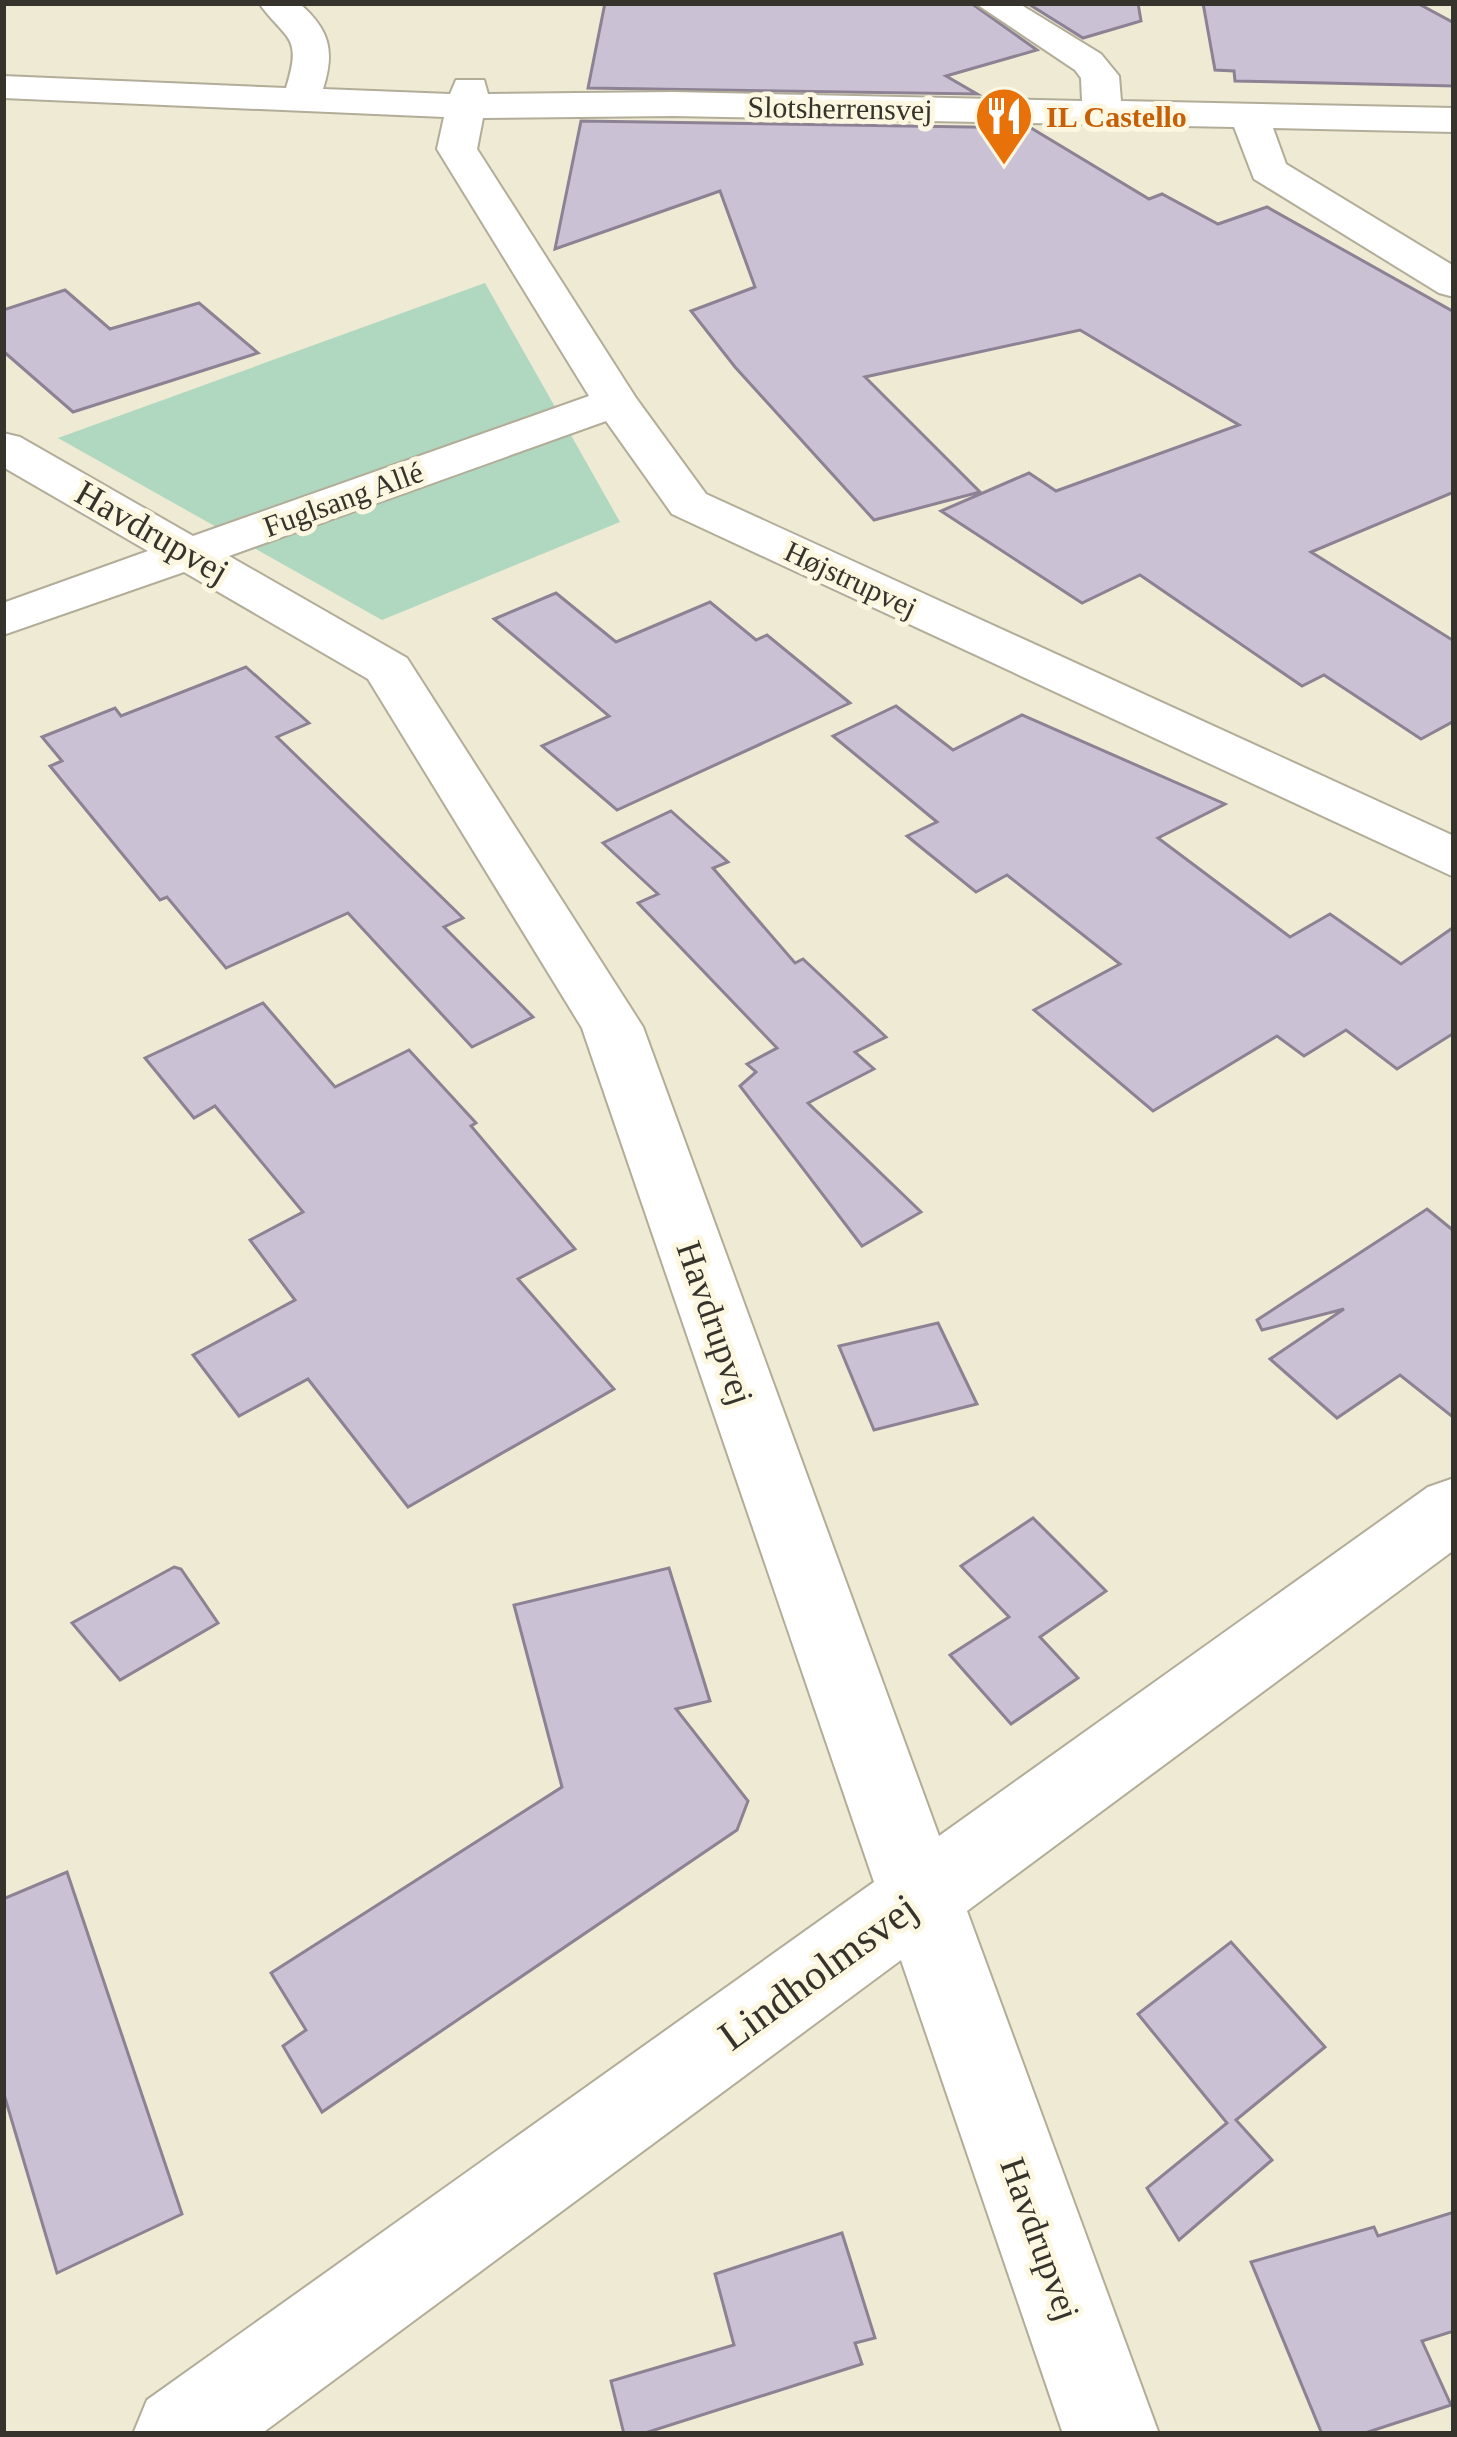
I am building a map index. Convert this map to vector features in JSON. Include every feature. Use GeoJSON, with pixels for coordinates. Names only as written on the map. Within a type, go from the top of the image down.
{"type":"FeatureCollection","features":[{"type":"Feature","properties":{"kind":"street"},"geometry":{"type":"LineString","coordinates":[[277,3],[313,39],[315,58],[302,94]]}},
{"type":"Feature","properties":{"kind":"street"},"geometry":{"type":"LineString","coordinates":[[993,3],[1088,62],[1100,76],[1102,114]]}},
{"type":"Feature","properties":{"kind":"street","name":"Slotsherrensvej"},"geometry":{"type":"LineString","coordinates":[[3,87],[1454,124]]}},
{"type":"Feature","properties":{"kind":"street","name":"Højstrupvej"},"geometry":{"type":"LineString","coordinates":[[467,98],[457,149],[616,402],[689,504],[1454,858]]}},
{"type":"Feature","properties":{"kind":"street"},"geometry":{"type":"LineString","coordinates":[[1250,117],[1268,170],[1454,284]]}},
{"type":"Feature","properties":{"kind":"street","name":"Fuglsang Allé"},"geometry":{"type":"LineString","coordinates":[[3,620],[616,402]]}},
{"type":"Feature","properties":{"kind":"street","name":"Havdrupvej"},"geometry":{"type":"LineString","coordinates":[[3,447],[388,669],[612,1027],[1111,2434]]}},
{"type":"Feature","properties":{"kind":"street","name":"Lindholmsvej"},"geometry":{"type":"LineString","coordinates":[[181,2434],[1454,1510]]}},
{"type":"Feature","properties":{"kind":"green space"},"geometry":{"type":"Polygon","coordinates":[[[485,283],[620,522],[382,620],[58,438],[485,283]]]}},
{"type":"Feature","properties":{"kind":"building"},"geometry":{"type":"Polygon","coordinates":[[[605,3],[971,3],[1037,50],[946,76],[977,94],[588,88],[605,3]]]}},
{"type":"Feature","properties":{"kind":"building"},"geometry":{"type":"Polygon","coordinates":[[[1027,3],[1138,3],[1141,21],[1083,38],[1027,3]]]}},
{"type":"Feature","properties":{"kind":"building"},"geometry":{"type":"Polygon","coordinates":[[[1203,3],[1417,3],[1454,23],[1454,86],[1235,81],[1234,71],[1215,70],[1203,3]]]}},
{"type":"Feature","properties":{"kind":"building"},"geometry":{"type":"Polygon","coordinates":[[[581,121],[1031,128],[1149,199],[1162,194],[1218,224],[1267,207],[1454,312],[1454,492],[1311,552],[1454,641],[1454,721],[1421,739],[1324,675],[1302,686],[1140,575],[1082,603],[941,511],[1029,473],[1056,491],[1239,425],[1080,330],[865,377],[980,492],[874,520],[735,367],[691,311],[755,287],[720,191],[555,249],[581,121]]]}},
{"type":"Feature","properties":{"kind":"building"},"geometry":{"type":"Polygon","coordinates":[[[65,290],[110,329],[199,303],[258,353],[73,412],[3,351],[3,310],[65,290]]]}},
{"type":"Feature","properties":{"kind":"building"},"geometry":{"type":"Polygon","coordinates":[[[556,593],[616,642],[710,602],[756,640],[767,635],[850,703],[617,810],[542,746],[609,716],[494,619],[556,593]]]}},
{"type":"Feature","properties":{"kind":"building"},"geometry":{"type":"Polygon","coordinates":[[[246,667],[309,723],[277,737],[463,918],[444,927],[533,1017],[472,1047],[348,913],[226,968],[167,897],[160,900],[50,766],[62,761],[42,737],[115,708],[121,716],[246,667]]]}},
{"type":"Feature","properties":{"kind":"building"},"geometry":{"type":"Polygon","coordinates":[[[896,706],[953,750],[1022,715],[1225,804],[1158,838],[1290,937],[1330,914],[1401,964],[1454,927],[1454,1033],[1397,1069],[1346,1030],[1304,1056],[1277,1036],[1153,1111],[1034,1010],[1120,964],[1007,875],[976,892],[907,836],[937,822],[833,736],[896,706]]]}},
{"type":"Feature","properties":{"kind":"building"},"geometry":{"type":"Polygon","coordinates":[[[671,811],[728,862],[713,868],[795,963],[803,959],[886,1037],[855,1052],[874,1069],[808,1103],[921,1212],[862,1246],[740,1086],[756,1072],[747,1064],[777,1048],[638,903],[658,894],[603,843],[671,811]]]}},
{"type":"Feature","properties":{"kind":"building"},"geometry":{"type":"Polygon","coordinates":[[[263,1003],[335,1087],[409,1050],[476,1123],[471,1126],[575,1249],[518,1279],[614,1389],[408,1507],[308,1379],[239,1416],[193,1355],[295,1300],[250,1240],[303,1212],[215,1106],[194,1118],[145,1058],[263,1003]]]}},
{"type":"Feature","properties":{"kind":"building"},"geometry":{"type":"Polygon","coordinates":[[[1427,1209],[1454,1231],[1454,1418],[1400,1375],[1337,1418],[1270,1359],[1344,1309],[1262,1330],[1257,1320],[1427,1209]]]}},
{"type":"Feature","properties":{"kind":"building"},"geometry":{"type":"Polygon","coordinates":[[[938,1323],[977,1404],[874,1430],[839,1346],[938,1323]]]}},
{"type":"Feature","properties":{"kind":"building"},"geometry":{"type":"Polygon","coordinates":[[[1033,1518],[1106,1591],[1040,1637],[1078,1678],[1011,1724],[950,1655],[1009,1617],[961,1566],[1033,1518]]]}},
{"type":"Feature","properties":{"kind":"building"},"geometry":{"type":"Polygon","coordinates":[[[174,1567],[181,1569],[218,1623],[120,1680],[72,1623],[174,1567]]]}},
{"type":"Feature","properties":{"kind":"building"},"geometry":{"type":"Polygon","coordinates":[[[669,1568],[710,1701],[676,1709],[748,1801],[737,1830],[322,2112],[283,2046],[306,2030],[271,1973],[562,1787],[514,1605],[669,1568]]]}},
{"type":"Feature","properties":{"kind":"building"},"geometry":{"type":"Polygon","coordinates":[[[67,1872],[182,2214],[57,2273],[3,2091],[3,1899],[67,1872]]]}},
{"type":"Feature","properties":{"kind":"building"},"geometry":{"type":"Polygon","coordinates":[[[1231,1942],[1325,2047],[1236,2120],[1272,2160],[1179,2240],[1147,2188],[1227,2123],[1138,2014],[1231,1942]]]}},
{"type":"Feature","properties":{"kind":"building"},"geometry":{"type":"Polygon","coordinates":[[[1454,2212],[1454,2331],[1422,2341],[1451,2405],[1362,2434],[1322,2434],[1251,2262],[1374,2227],[1378,2236],[1454,2212]]]}},
{"type":"Feature","properties":{"kind":"building"},"geometry":{"type":"Polygon","coordinates":[[[842,2233],[875,2338],[855,2343],[862,2364],[642,2434],[624,2434],[611,2381],[734,2345],[715,2274],[842,2233]]]}},
{"type":"Feature","properties":{"kind":"place","name":"IL Castello"},"geometry":{"type":"Point","coordinates":[1004,167]}}]}
